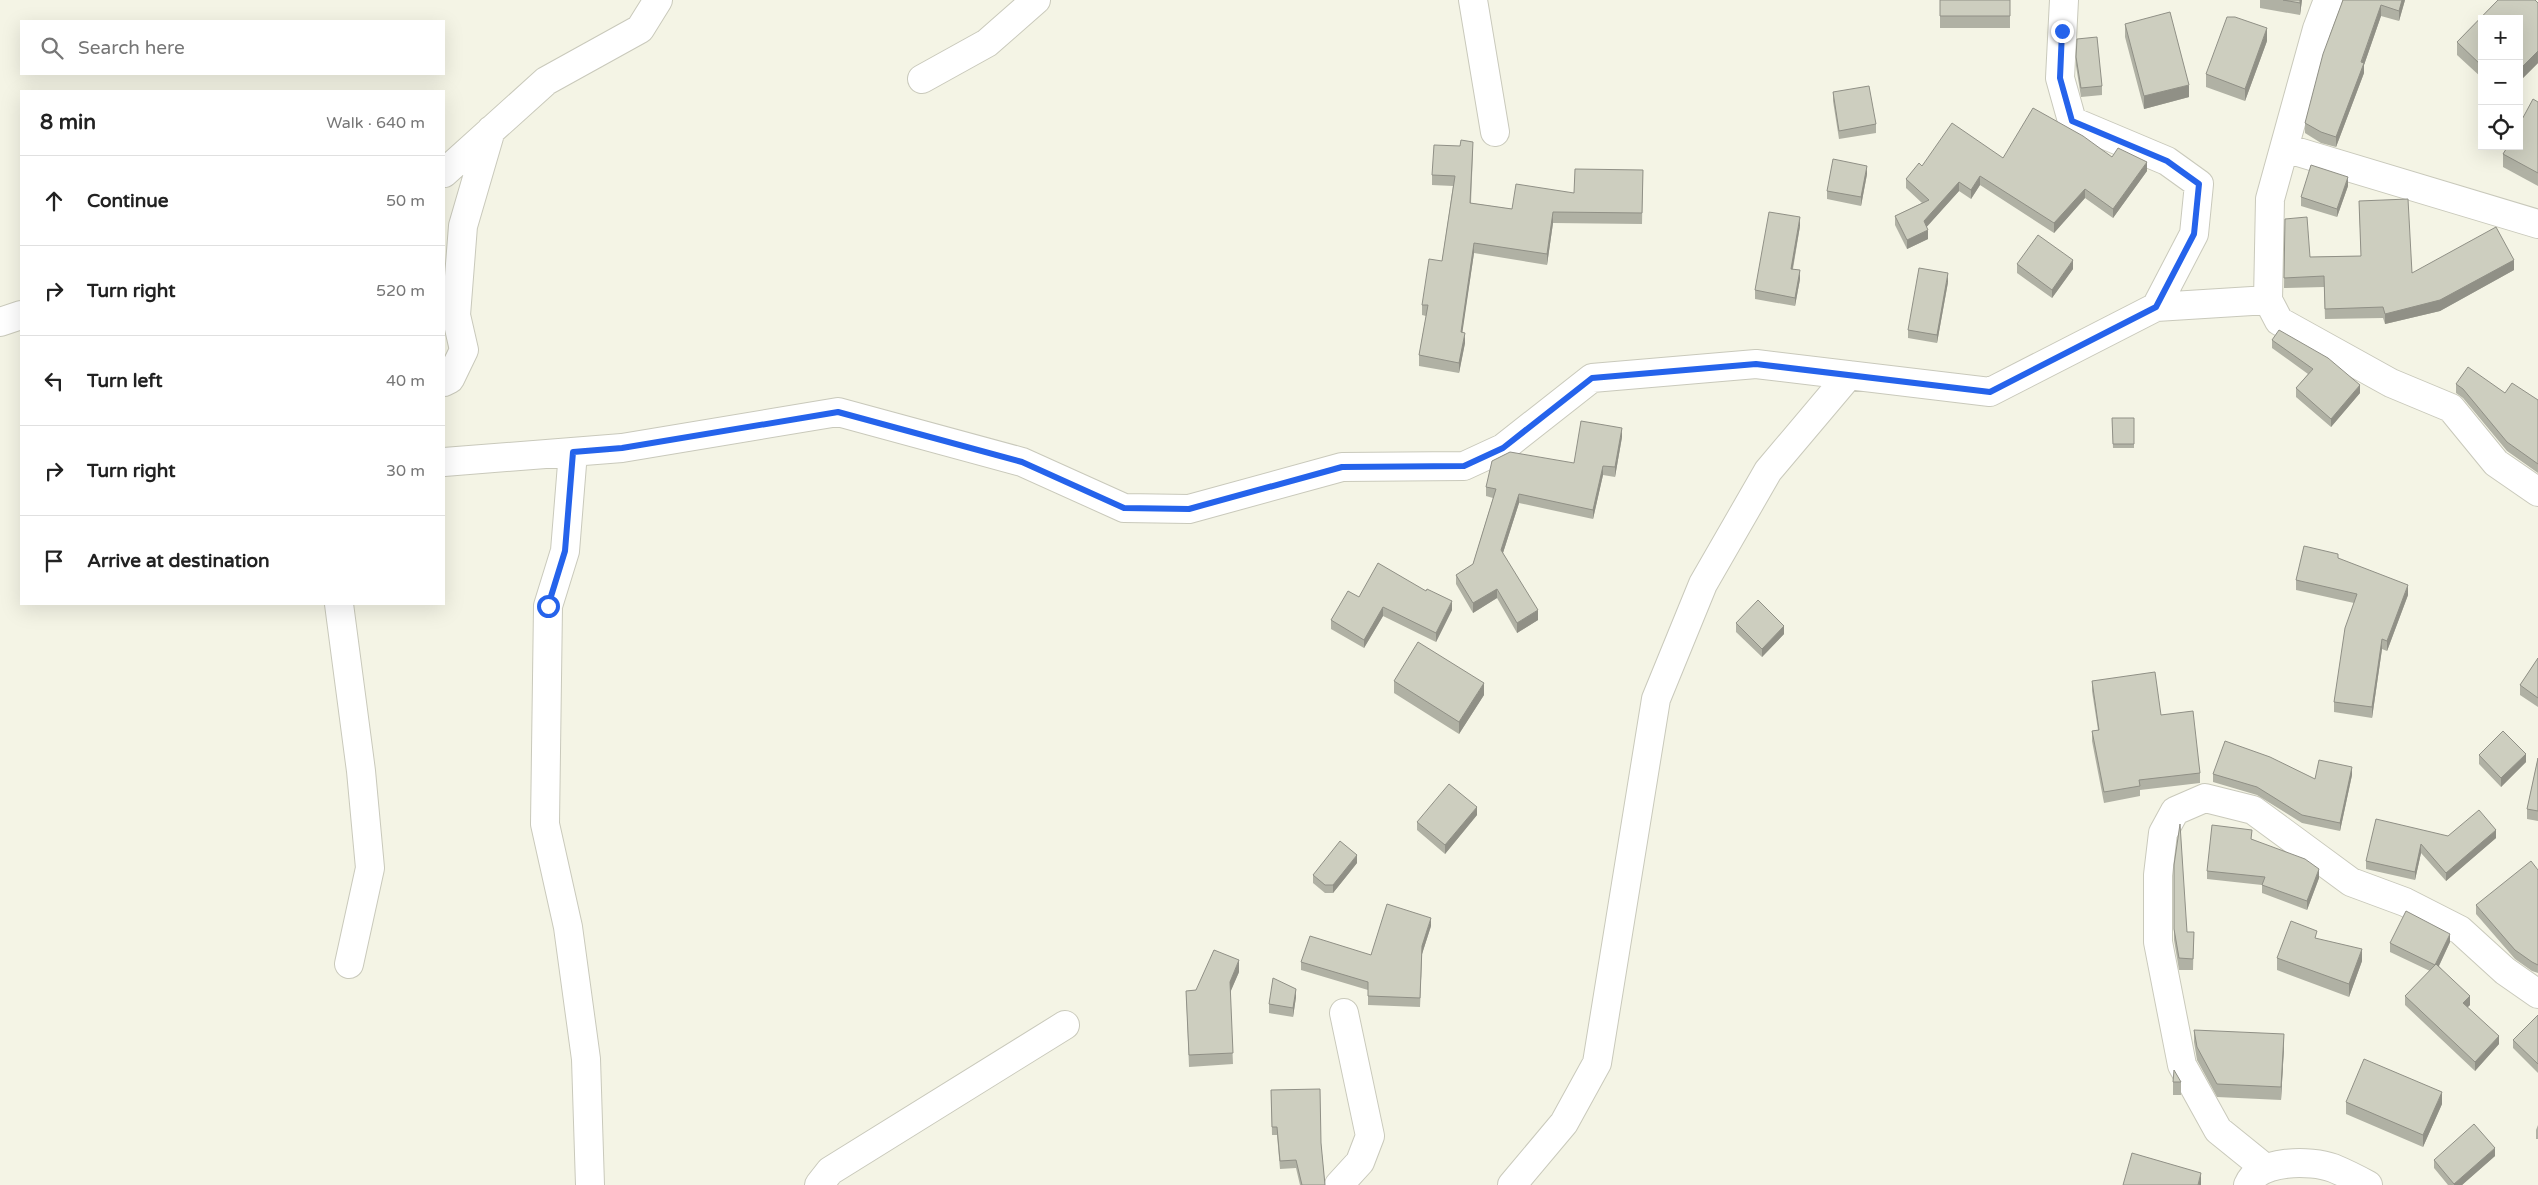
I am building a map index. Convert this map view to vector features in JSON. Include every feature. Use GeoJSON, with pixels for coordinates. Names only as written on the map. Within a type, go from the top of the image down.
{"type":"FeatureCollection","features":[{"type":"Feature","properties":{"kind":"street"},"geometry":{"type":"LineString","coordinates":[[445,172],[546,81],[640,29],[658,0]]}},
{"type":"Feature","properties":{"kind":"street"},"geometry":{"type":"LineString","coordinates":[[922,78],[987,43],[1036,0]]}},
{"type":"Feature","properties":{"kind":"street"},"geometry":{"type":"LineString","coordinates":[[1474,0],[1495,132]]}},
{"type":"Feature","properties":{"kind":"street"},"geometry":{"type":"LineString","coordinates":[[2064,0],[2060,78],[2072,121],[2167,161],[2199,184],[2194,234],[2156,307]]}},
{"type":"Feature","properties":{"kind":"street"},"geometry":{"type":"LineString","coordinates":[[2328,0],[2317,29],[2270,199],[2268,300],[2279,321],[2391,383],[2451,408],[2496,463],[2538,492]]}},
{"type":"Feature","properties":{"kind":"street"},"geometry":{"type":"LineString","coordinates":[[445,381],[450,378],[464,350],[456,315],[463,226],[490,130]]}},
{"type":"Feature","properties":{"kind":"street"},"geometry":{"type":"LineString","coordinates":[[2284,148],[2538,224]]}},
{"type":"Feature","properties":{"kind":"street"},"geometry":{"type":"LineString","coordinates":[[445,462],[622,448],[838,412],[1022,462],[1124,508],[1189,509],[1342,467],[1464,466],[1503,448],[1592,378],[1756,364],[1990,392],[2156,307],[2268,300]]}},
{"type":"Feature","properties":{"kind":"street"},"geometry":{"type":"LineString","coordinates":[[0,322],[20,315]]}},
{"type":"Feature","properties":{"kind":"street"},"geometry":{"type":"LineString","coordinates":[[1512,1185],[1564,1123],[1597,1063],[1633,856],[1656,699],[1703,584],[1768,471],[1849,375]]}},
{"type":"Feature","properties":{"kind":"street"},"geometry":{"type":"LineString","coordinates":[[573,452],[565,551],[548,606],[545,824],[568,927],[586,1059],[590,1185]]}},
{"type":"Feature","properties":{"kind":"street"},"geometry":{"type":"LineString","coordinates":[[340,605],[361,771],[370,868],[349,964]]}},
{"type":"Feature","properties":{"kind":"street"},"geometry":{"type":"LineString","coordinates":[[2368,1185],[2332,1168],[2291,1162],[2257,1176],[2218,1130],[2182,1064],[2158,942],[2158,875],[2163,832],[2175,811],[2204,798],[2253,810],[2351,882],[2405,902],[2460,930],[2505,971],[2538,994]]}},
{"type":"Feature","properties":{"kind":"street"},"geometry":{"type":"LineString","coordinates":[[1338,1185],[1360,1162],[1370,1136],[1344,1013]]}},
{"type":"Feature","properties":{"kind":"street"},"geometry":{"type":"LineString","coordinates":[[819,1185],[830,1171],[1065,1025]]}},
{"type":"Feature","properties":{"kind":"building"},"geometry":{"type":"Polygon","coordinates":[[[1940,0],[2010,0],[2010,16],[1940,16],[1940,0]]]}},
{"type":"Feature","properties":{"kind":"building"},"geometry":{"type":"Polygon","coordinates":[[[2283,0],[2300,0],[2300,3],[2283,0]]]}},
{"type":"Feature","properties":{"kind":"building"},"geometry":{"type":"Polygon","coordinates":[[[2343,0],[2402,0],[2399,11],[2381,5],[2361,62],[2364,63],[2336,137],[2321,132],[2305,123],[2323,54],[2343,0]]]}},
{"type":"Feature","properties":{"kind":"building"},"geometry":{"type":"Polygon","coordinates":[[[2498,0],[2535,0],[2538,3],[2538,51],[2523,66],[2523,15],[2483,15],[2498,0]]]}},
{"type":"Feature","properties":{"kind":"building"},"geometry":{"type":"Polygon","coordinates":[[[2170,12],[2189,85],[2144,96],[2125,24],[2170,12]]]}},
{"type":"Feature","properties":{"kind":"building"},"geometry":{"type":"Polygon","coordinates":[[[2227,17],[2235,17],[2267,28],[2245,89],[2206,74],[2227,17]]]}},
{"type":"Feature","properties":{"kind":"building"},"geometry":{"type":"Polygon","coordinates":[[[2478,20],[2478,62],[2457,42],[2478,20]]]}},
{"type":"Feature","properties":{"kind":"building"},"geometry":{"type":"Polygon","coordinates":[[[2097,37],[2102,86],[2081,88],[2076,57],[2077,39],[2097,37]]]}},
{"type":"Feature","properties":{"kind":"building"},"geometry":{"type":"Polygon","coordinates":[[[1869,86],[1876,124],[1839,131],[1833,92],[1869,86]]]}},
{"type":"Feature","properties":{"kind":"building"},"geometry":{"type":"Polygon","coordinates":[[[2533,99],[2538,102],[2538,173],[2503,154],[2506,150],[2523,150],[2523,118],[2533,99]]]}},
{"type":"Feature","properties":{"kind":"building"},"geometry":{"type":"Polygon","coordinates":[[[2033,108],[2083,136],[2112,157],[2118,148],[2147,162],[2113,209],[2085,189],[2054,223],[1980,176],[1971,190],[1959,182],[1924,221],[1928,230],[1907,240],[1895,216],[1929,200],[1906,179],[1919,163],[1922,166],[1952,123],[2003,158],[2033,108]]]}},
{"type":"Feature","properties":{"kind":"building"},"geometry":{"type":"Polygon","coordinates":[[[1461,140],[1473,142],[1470,203],[1512,209],[1516,184],[1574,193],[1575,169],[1643,170],[1642,213],[1553,212],[1547,254],[1474,243],[1461,332],[1465,333],[1459,363],[1419,355],[1428,305],[1422,305],[1429,259],[1442,261],[1455,176],[1432,175],[1434,145],[1460,146],[1461,140]]]}},
{"type":"Feature","properties":{"kind":"building"},"geometry":{"type":"Polygon","coordinates":[[[1833,159],[1867,166],[1861,197],[1827,191],[1833,159]]]}},
{"type":"Feature","properties":{"kind":"building"},"geometry":{"type":"Polygon","coordinates":[[[2311,165],[2348,177],[2337,209],[2301,197],[2311,165]]]}},
{"type":"Feature","properties":{"kind":"building"},"geometry":{"type":"Polygon","coordinates":[[[2408,199],[2412,273],[2496,227],[2514,260],[2440,300],[2385,314],[2383,307],[2325,309],[2324,276],[2284,278],[2285,219],[2307,217],[2310,257],[2361,256],[2359,201],[2408,199]]]}},
{"type":"Feature","properties":{"kind":"building"},"geometry":{"type":"Polygon","coordinates":[[[1769,212],[1800,217],[1791,269],[1800,270],[1795,298],[1755,290],[1769,212]]]}},
{"type":"Feature","properties":{"kind":"building"},"geometry":{"type":"Polygon","coordinates":[[[2038,235],[2073,260],[2052,290],[2017,264],[2038,235]]]}},
{"type":"Feature","properties":{"kind":"building"},"geometry":{"type":"Polygon","coordinates":[[[1919,268],[1948,273],[1937,335],[1908,330],[1919,268]]]}},
{"type":"Feature","properties":{"kind":"building"},"geometry":{"type":"Polygon","coordinates":[[[2279,330],[2328,358],[2360,385],[2331,419],[2296,388],[2313,369],[2272,340],[2279,330]]]}},
{"type":"Feature","properties":{"kind":"building"},"geometry":{"type":"Polygon","coordinates":[[[2468,367],[2505,393],[2512,383],[2538,400],[2538,464],[2507,442],[2463,389],[2456,384],[2468,367]]]}},
{"type":"Feature","properties":{"kind":"building"},"geometry":{"type":"Polygon","coordinates":[[[2112,418],[2134,418],[2134,444],[2113,444],[2112,418]]]}},
{"type":"Feature","properties":{"kind":"building"},"geometry":{"type":"Polygon","coordinates":[[[1581,421],[1622,428],[1615,467],[1603,466],[1593,510],[1519,494],[1501,550],[1538,610],[1517,623],[1497,589],[1473,603],[1456,575],[1473,564],[1496,489],[1486,487],[1492,461],[1510,452],[1574,463],[1581,421]]]}},
{"type":"Feature","properties":{"kind":"building"},"geometry":{"type":"Polygon","coordinates":[[[2304,546],[2338,554],[2338,558],[2408,585],[2387,641],[2382,639],[2372,707],[2334,702],[2345,628],[2357,594],[2296,580],[2304,546]]]}},
{"type":"Feature","properties":{"kind":"building"},"geometry":{"type":"Polygon","coordinates":[[[1378,563],[1426,591],[1427,589],[1452,601],[1436,633],[1383,607],[1364,640],[1331,620],[1348,591],[1359,597],[1378,563]]]}},
{"type":"Feature","properties":{"kind":"building"},"geometry":{"type":"Polygon","coordinates":[[[1758,600],[1784,626],[1762,649],[1736,623],[1758,600]]]}},
{"type":"Feature","properties":{"kind":"building"},"geometry":{"type":"Polygon","coordinates":[[[1418,642],[1484,683],[1459,722],[1394,681],[1418,642]]]}},
{"type":"Feature","properties":{"kind":"building"},"geometry":{"type":"Polygon","coordinates":[[[2538,658],[2538,698],[2520,685],[2538,658]]]}},
{"type":"Feature","properties":{"kind":"building"},"geometry":{"type":"Polygon","coordinates":[[[2155,672],[2161,715],[2193,711],[2200,773],[2139,780],[2140,786],[2104,792],[2092,731],[2099,730],[2092,681],[2155,672]]]}},
{"type":"Feature","properties":{"kind":"building"},"geometry":{"type":"Polygon","coordinates":[[[2503,731],[2526,754],[2501,778],[2479,755],[2503,731]]]}},
{"type":"Feature","properties":{"kind":"building"},"geometry":{"type":"Polygon","coordinates":[[[2225,741],[2270,757],[2315,779],[2319,760],[2352,767],[2340,823],[2302,815],[2257,787],[2213,774],[2225,741]]]}},
{"type":"Feature","properties":{"kind":"building"},"geometry":{"type":"Polygon","coordinates":[[[2538,758],[2538,811],[2527,809],[2538,758]]]}},
{"type":"Feature","properties":{"kind":"building"},"geometry":{"type":"Polygon","coordinates":[[[1449,784],[1477,807],[1445,845],[1417,822],[1449,784]]]}},
{"type":"Feature","properties":{"kind":"building"},"geometry":{"type":"Polygon","coordinates":[[[2479,810],[2496,830],[2446,873],[2421,844],[2415,872],[2366,861],[2376,819],[2448,836],[2479,810]]]}},
{"type":"Feature","properties":{"kind":"building"},"geometry":{"type":"Polygon","coordinates":[[[2180,824],[2187,932],[2194,932],[2193,959],[2179,958],[2174,929],[2174,865],[2180,824]]]}},
{"type":"Feature","properties":{"kind":"building"},"geometry":{"type":"Polygon","coordinates":[[[2212,825],[2252,830],[2251,839],[2305,859],[2319,869],[2307,901],[2262,885],[2265,877],[2207,871],[2212,825]]]}},
{"type":"Feature","properties":{"kind":"building"},"geometry":{"type":"Polygon","coordinates":[[[1340,841],[1357,855],[1333,885],[1325,885],[1313,875],[1340,841]]]}},
{"type":"Feature","properties":{"kind":"building"},"geometry":{"type":"Polygon","coordinates":[[[2531,861],[2538,870],[2538,965],[2515,950],[2476,905],[2531,861]]]}},
{"type":"Feature","properties":{"kind":"building"},"geometry":{"type":"Polygon","coordinates":[[[1387,904],[1431,918],[1422,946],[1420,998],[1368,996],[1368,982],[1301,962],[1310,936],[1371,955],[1387,904]]]}},
{"type":"Feature","properties":{"kind":"building"},"geometry":{"type":"Polygon","coordinates":[[[2406,911],[2450,934],[2435,965],[2390,943],[2406,911]]]}},
{"type":"Feature","properties":{"kind":"building"},"geometry":{"type":"Polygon","coordinates":[[[2291,921],[2317,931],[2315,938],[2362,949],[2349,984],[2277,958],[2291,921]]]}},
{"type":"Feature","properties":{"kind":"building"},"geometry":{"type":"Polygon","coordinates":[[[1214,950],[1239,960],[1230,982],[1233,1053],[1189,1055],[1186,991],[1196,990],[1214,950]]]}},
{"type":"Feature","properties":{"kind":"building"},"geometry":{"type":"Polygon","coordinates":[[[2436,964],[2470,996],[2463,1003],[2499,1036],[2475,1062],[2405,996],[2436,964]]]}},
{"type":"Feature","properties":{"kind":"building"},"geometry":{"type":"Polygon","coordinates":[[[1273,978],[1296,989],[1293,1008],[1269,1004],[1273,978]]]}},
{"type":"Feature","properties":{"kind":"building"},"geometry":{"type":"Polygon","coordinates":[[[2538,1015],[2538,1064],[2513,1040],[2538,1015]]]}},
{"type":"Feature","properties":{"kind":"building"},"geometry":{"type":"Polygon","coordinates":[[[2194,1030],[2284,1034],[2281,1087],[2217,1084],[2197,1047],[2194,1030]]]}},
{"type":"Feature","properties":{"kind":"building"},"geometry":{"type":"Polygon","coordinates":[[[2364,1059],[2442,1092],[2423,1135],[2346,1102],[2364,1059]]]}},
{"type":"Feature","properties":{"kind":"building"},"geometry":{"type":"Polygon","coordinates":[[[2174,1070],[2181,1082],[2173,1082],[2174,1070]]]}},
{"type":"Feature","properties":{"kind":"building"},"geometry":{"type":"Polygon","coordinates":[[[1320,1089],[1321,1143],[1325,1185],[1302,1185],[1296,1160],[1280,1161],[1277,1127],[1272,1127],[1271,1090],[1320,1089]]]}},
{"type":"Feature","properties":{"kind":"building"},"geometry":{"type":"Polygon","coordinates":[[[2474,1124],[2495,1148],[2454,1184],[2434,1160],[2474,1124]]]}},
{"type":"Feature","properties":{"kind":"building"},"geometry":{"type":"Polygon","coordinates":[[[2132,1153],[2201,1173],[2198,1185],[2123,1185],[2132,1153]]]}},
{"type":"Feature","properties":{"kind":"route"},"geometry":{"type":"LineString","coordinates":[[548,606],[565,551],[573,452],[622,448],[838,412],[1022,462],[1124,508],[1189,509],[1342,467],[1464,466],[1503,448],[1592,378],[1640,372],[1756,364],[1990,392],[2156,307],[2194,234],[2199,184],[2167,161],[2072,121],[2060,78],[2062,31]]}}]}
